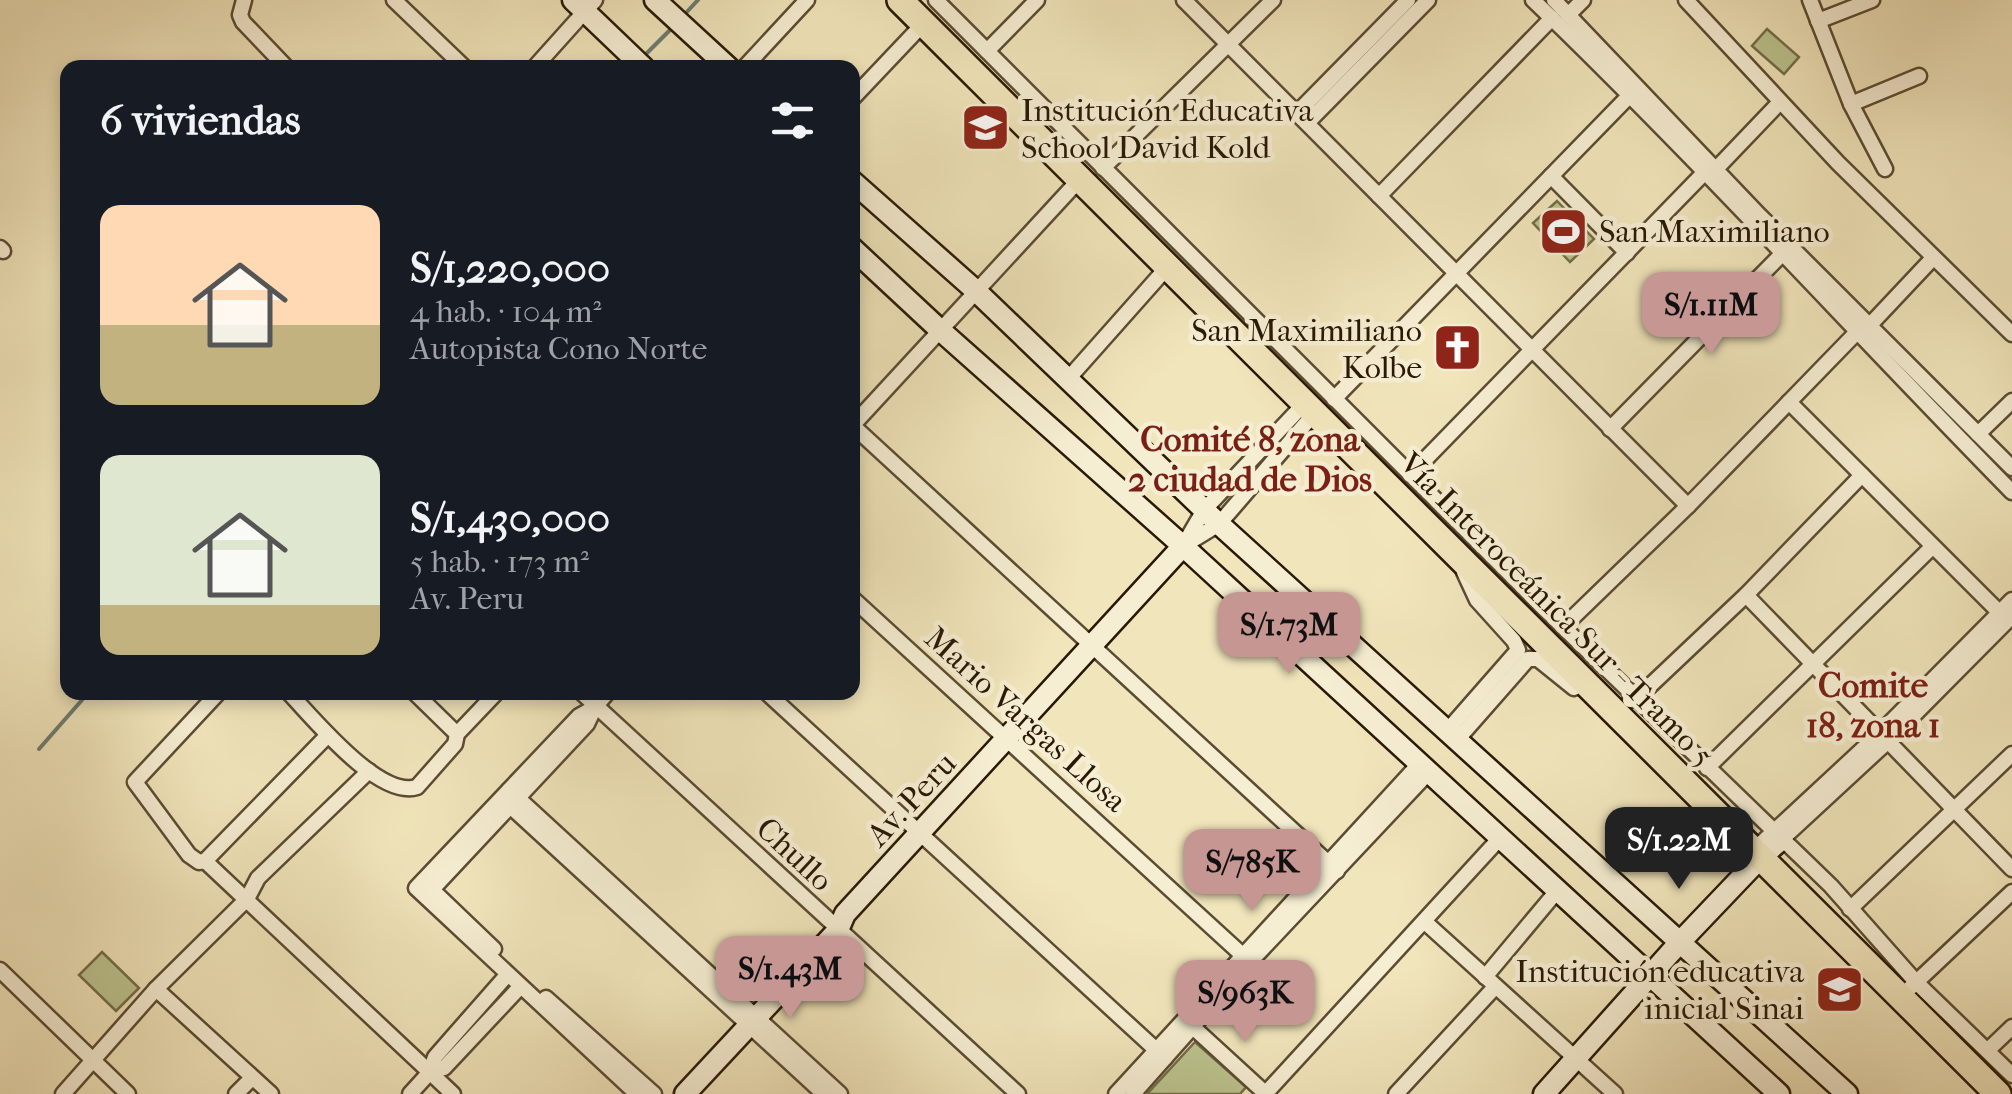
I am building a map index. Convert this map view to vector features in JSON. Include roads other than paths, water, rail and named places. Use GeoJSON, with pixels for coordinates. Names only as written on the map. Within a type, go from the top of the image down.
{"type":"FeatureCollection","features":[{"type":"Feature","properties":{"kind":"highway","name":"Vía Interoceánica Sur - Tramo 5"},"geometry":{"type":"LineString","coordinates":[[900,0],[930,11],[1079,180],[1176,258],[1452,549],[1757,853],[1908,990],[1998,1094]]}},
{"type":"Feature","properties":{"kind":"main road"},"geometry":{"type":"LineString","coordinates":[[585,4],[636,60]]}},
{"type":"Feature","properties":{"kind":"main road"},"geometry":{"type":"LineString","coordinates":[[660,5],[720,60]]}},
{"type":"Feature","properties":{"kind":"main road"},"geometry":{"type":"LineString","coordinates":[[860,189],[975,290],[1212,517],[1848,1094]]}},
{"type":"Feature","properties":{"kind":"main road"},"geometry":{"type":"LineString","coordinates":[[860,255],[1183,546],[1779,1094]]}},
{"type":"Feature","properties":{"kind":"main road","name":"Av. Peru"},"geometry":{"type":"LineString","coordinates":[[686,1094],[1183,546]]}},
{"type":"Feature","properties":{"kind":"main road"},"geometry":{"type":"LineString","coordinates":[[1529,1094],[1572,1055],[1676,938],[1778,836]]}},
{"type":"Feature","properties":{"kind":"main road"},"geometry":{"type":"LineString","coordinates":[[670,1094],[750,1019]]}},
{"type":"Feature","properties":{"kind":"main road"},"geometry":{"type":"LineString","coordinates":[[1544,1094],[1572,1055]]}},
{"type":"Feature","properties":{"kind":"street"},"geometry":{"type":"LineString","coordinates":[[394,0],[457,60]]}},
{"type":"Feature","properties":{"kind":"street"},"geometry":{"type":"LineString","coordinates":[[751,60],[807,0]]}},
{"type":"Feature","properties":{"kind":"street"},"geometry":{"type":"LineString","coordinates":[[987,51],[1038,0]]}},
{"type":"Feature","properties":{"kind":"street"},"geometry":{"type":"LineString","coordinates":[[1184,0],[1688,506]]}},
{"type":"Feature","properties":{"kind":"street"},"geometry":{"type":"LineString","coordinates":[[1104,168],[1272,0]]}},
{"type":"Feature","properties":{"kind":"street"},"geometry":{"type":"LineString","coordinates":[[1302,118],[1408,0]]}},
{"type":"Feature","properties":{"kind":"street"},"geometry":{"type":"LineString","coordinates":[[1302,118],[1428,0]]}},
{"type":"Feature","properties":{"kind":"street"},"geometry":{"type":"LineString","coordinates":[[1533,0],[1710,170],[1781,255],[2012,468]]}},
{"type":"Feature","properties":{"kind":"street"},"geometry":{"type":"LineString","coordinates":[[1554,0],[2012,492]]}},
{"type":"Feature","properties":{"kind":"street"},"geometry":{"type":"LineString","coordinates":[[1568,15],[1583,0]]}},
{"type":"Feature","properties":{"kind":"street"},"geometry":{"type":"LineString","coordinates":[[1686,0],[1780,102],[2012,334]]}},
{"type":"Feature","properties":{"kind":"street"},"geometry":{"type":"LineString","coordinates":[[1810,0],[1851,104],[1885,168]]}},
{"type":"Feature","properties":{"kind":"street"},"geometry":{"type":"LineString","coordinates":[[1818,21],[1872,0]]}},
{"type":"Feature","properties":{"kind":"street"},"geometry":{"type":"LineString","coordinates":[[540,60],[585,4]]}},
{"type":"Feature","properties":{"kind":"street"},"geometry":{"type":"LineString","coordinates":[[242,8],[250,32],[279,60]]}},
{"type":"Feature","properties":{"kind":"street"},"geometry":{"type":"LineString","coordinates":[[860,90],[930,11],[987,51],[1104,168],[1176,258],[1068,379]]}},
{"type":"Feature","properties":{"kind":"street"},"geometry":{"type":"LineString","coordinates":[[1379,196],[1552,18]]}},
{"type":"Feature","properties":{"kind":"street"},"geometry":{"type":"LineString","coordinates":[[1851,104],[1919,76]]}},
{"type":"Feature","properties":{"kind":"street"},"geometry":{"type":"LineString","coordinates":[[1183,546],[1317,406],[1457,272],[1631,94]]}},
{"type":"Feature","properties":{"kind":"street"},"geometry":{"type":"LineString","coordinates":[[1410,474],[1780,102]]}},
{"type":"Feature","properties":{"kind":"street"},"geometry":{"type":"LineString","coordinates":[[1551,176],[1626,253]]}},
{"type":"Feature","properties":{"kind":"street"},"geometry":{"type":"LineString","coordinates":[[860,417],[1079,180]]}},
{"type":"Feature","properties":{"kind":"street"},"geometry":{"type":"LineString","coordinates":[[1610,429],[1781,255]]}},
{"type":"Feature","properties":{"kind":"street"},"geometry":{"type":"LineString","coordinates":[[1562,628],[1933,258]]}},
{"type":"Feature","properties":{"kind":"street"},"geometry":{"type":"LineString","coordinates":[[1789,402],[2008,619]]}},
{"type":"Feature","properties":{"kind":"street"},"geometry":{"type":"LineString","coordinates":[[1978,434],[2012,402]]}},
{"type":"Feature","properties":{"kind":"street"},"geometry":{"type":"LineString","coordinates":[[1317,406],[1410,474],[1562,628],[1831,886],[1908,990],[1988,1050],[2012,1075]]}},
{"type":"Feature","properties":{"kind":"street"},"geometry":{"type":"LineString","coordinates":[[860,433],[1333,867]]}},
{"type":"Feature","properties":{"kind":"street"},"geometry":{"type":"LineString","coordinates":[[1452,736],[1528,659],[1538,659],[1586,695],[1603,700],[1636,699],[1746,595],[1862,476]]}},
{"type":"Feature","properties":{"kind":"street"},"geometry":{"type":"LineString","coordinates":[[1707,768],[1932,547]]}},
{"type":"Feature","properties":{"kind":"street"},"geometry":{"type":"LineString","coordinates":[[1452,549],[1477,600],[1518,650],[1452,736]]}},
{"type":"Feature","properties":{"kind":"street"},"geometry":{"type":"LineString","coordinates":[[1746,595],[2012,869]]}},
{"type":"Feature","properties":{"kind":"street"},"geometry":{"type":"LineString","coordinates":[[1778,836],[2008,619],[2012,600]]}},
{"type":"Feature","properties":{"kind":"street","name":"Mario Vargas Llosa"},"geometry":{"type":"LineString","coordinates":[[860,605],[1247,959]]}},
{"type":"Feature","properties":{"kind":"street"},"geometry":{"type":"LineString","coordinates":[[212,700],[135,782],[199,862],[205,861],[328,735]]}},
{"type":"Feature","properties":{"kind":"street"},"geometry":{"type":"LineString","coordinates":[[296,700],[369,771],[408,789],[417,787],[455,744],[457,734],[489,700]]}},
{"type":"Feature","properties":{"kind":"street"},"geometry":{"type":"LineString","coordinates":[[422,700],[457,734]]}},
{"type":"Feature","properties":{"kind":"street","name":"Chullo"},"geometry":{"type":"LineString","coordinates":[[589,700],[838,923],[1018,1094]]}},
{"type":"Feature","properties":{"kind":"street"},"geometry":{"type":"LineString","coordinates":[[427,889],[511,797],[587,724],[602,700]]}},
{"type":"Feature","properties":{"kind":"street"},"geometry":{"type":"LineString","coordinates":[[775,700],[1160,1054]]}},
{"type":"Feature","properties":{"kind":"street"},"geometry":{"type":"LineString","coordinates":[[1850,909],[2012,754]]}},
{"type":"Feature","properties":{"kind":"street"},"geometry":{"type":"LineString","coordinates":[[1133,1094],[1160,1054],[1424,768]]}},
{"type":"Feature","properties":{"kind":"street"},"geometry":{"type":"LineString","coordinates":[[63,1094],[156,989],[247,900],[258,878],[369,771]]}},
{"type":"Feature","properties":{"kind":"street"},"geometry":{"type":"LineString","coordinates":[[511,797],[750,1019],[824,1094]]}},
{"type":"Feature","properties":{"kind":"street"},"geometry":{"type":"LineString","coordinates":[[1194,1028],[1266,1094],[1500,838]]}},
{"type":"Feature","properties":{"kind":"street"},"geometry":{"type":"LineString","coordinates":[[205,861],[454,1094]]}},
{"type":"Feature","properties":{"kind":"street"},"geometry":{"type":"LineString","coordinates":[[427,889],[520,987],[637,1094]]}},
{"type":"Feature","properties":{"kind":"street"},"geometry":{"type":"LineString","coordinates":[[427,889],[654,1094]]}},
{"type":"Feature","properties":{"kind":"street"},"geometry":{"type":"LineString","coordinates":[[1396,1094],[1490,982],[1557,891]]}},
{"type":"Feature","properties":{"kind":"street"},"geometry":{"type":"LineString","coordinates":[[1908,990],[2012,892]]}},
{"type":"Feature","properties":{"kind":"street"},"geometry":{"type":"LineString","coordinates":[[1425,922],[1615,1094]]}},
{"type":"Feature","properties":{"kind":"street"},"geometry":{"type":"LineString","coordinates":[[1116,1094],[1194,1028],[1247,959]]}},
{"type":"Feature","properties":{"kind":"street"},"geometry":{"type":"LineString","coordinates":[[0,970],[128,1094]]}},
{"type":"Feature","properties":{"kind":"street"},"geometry":{"type":"LineString","coordinates":[[410,1094],[430,1072],[434,1057],[507,974]]}},
{"type":"Feature","properties":{"kind":"street"},"geometry":{"type":"LineString","coordinates":[[430,1072],[444,1068],[520,987]]}},
{"type":"Feature","properties":{"kind":"street"},"geometry":{"type":"LineString","coordinates":[[156,989],[271,1094]]}},
{"type":"Feature","properties":{"kind":"street"},"geometry":{"type":"LineString","coordinates":[[750,1019],[840,1094]]}},
{"type":"Feature","properties":{"kind":"street"},"geometry":{"type":"LineString","coordinates":[[1988,1050],[2012,1026]]}},
{"type":"Feature","properties":{"kind":"street"},"geometry":{"type":"LineString","coordinates":[[236,1094],[252,1078]]}},
{"type":"Feature","properties":{"kind":"waterway"},"geometry":{"type":"LineString","coordinates":[[684,15],[698,0]]}},
{"type":"Feature","properties":{"kind":"waterway"},"geometry":{"type":"LineString","coordinates":[[642,58],[674,26]]}},
{"type":"Feature","properties":{"kind":"waterway"},"geometry":{"type":"LineString","coordinates":[[39,749],[82,700]]}},
{"type":"Feature","properties":{"kind":"place","name":"Institución Educativa School David Kold"},"geometry":{"type":"Point","coordinates":[986,128]}},
{"type":"Feature","properties":{"kind":"place","name":"San Maximiliano"},"geometry":{"type":"Point","coordinates":[1564,231]}},
{"type":"Feature","properties":{"kind":"place","name":"San Maximiliano Kolbe"},"geometry":{"type":"Point","coordinates":[1457,348]}},
{"type":"Feature","properties":{"kind":"place","name":"Institución educativa inicial Sinai"},"geometry":{"type":"Point","coordinates":[1839,989]}},
{"type":"Feature","properties":{"kind":"district","name":"Comité 8, zona 2 ciudad de Dios"},"geometry":{"type":"Point","coordinates":[1250,459]}},
{"type":"Feature","properties":{"kind":"district","name":"Comite 18, zona 1"},"geometry":{"type":"Point","coordinates":[1873,705]}}]}
